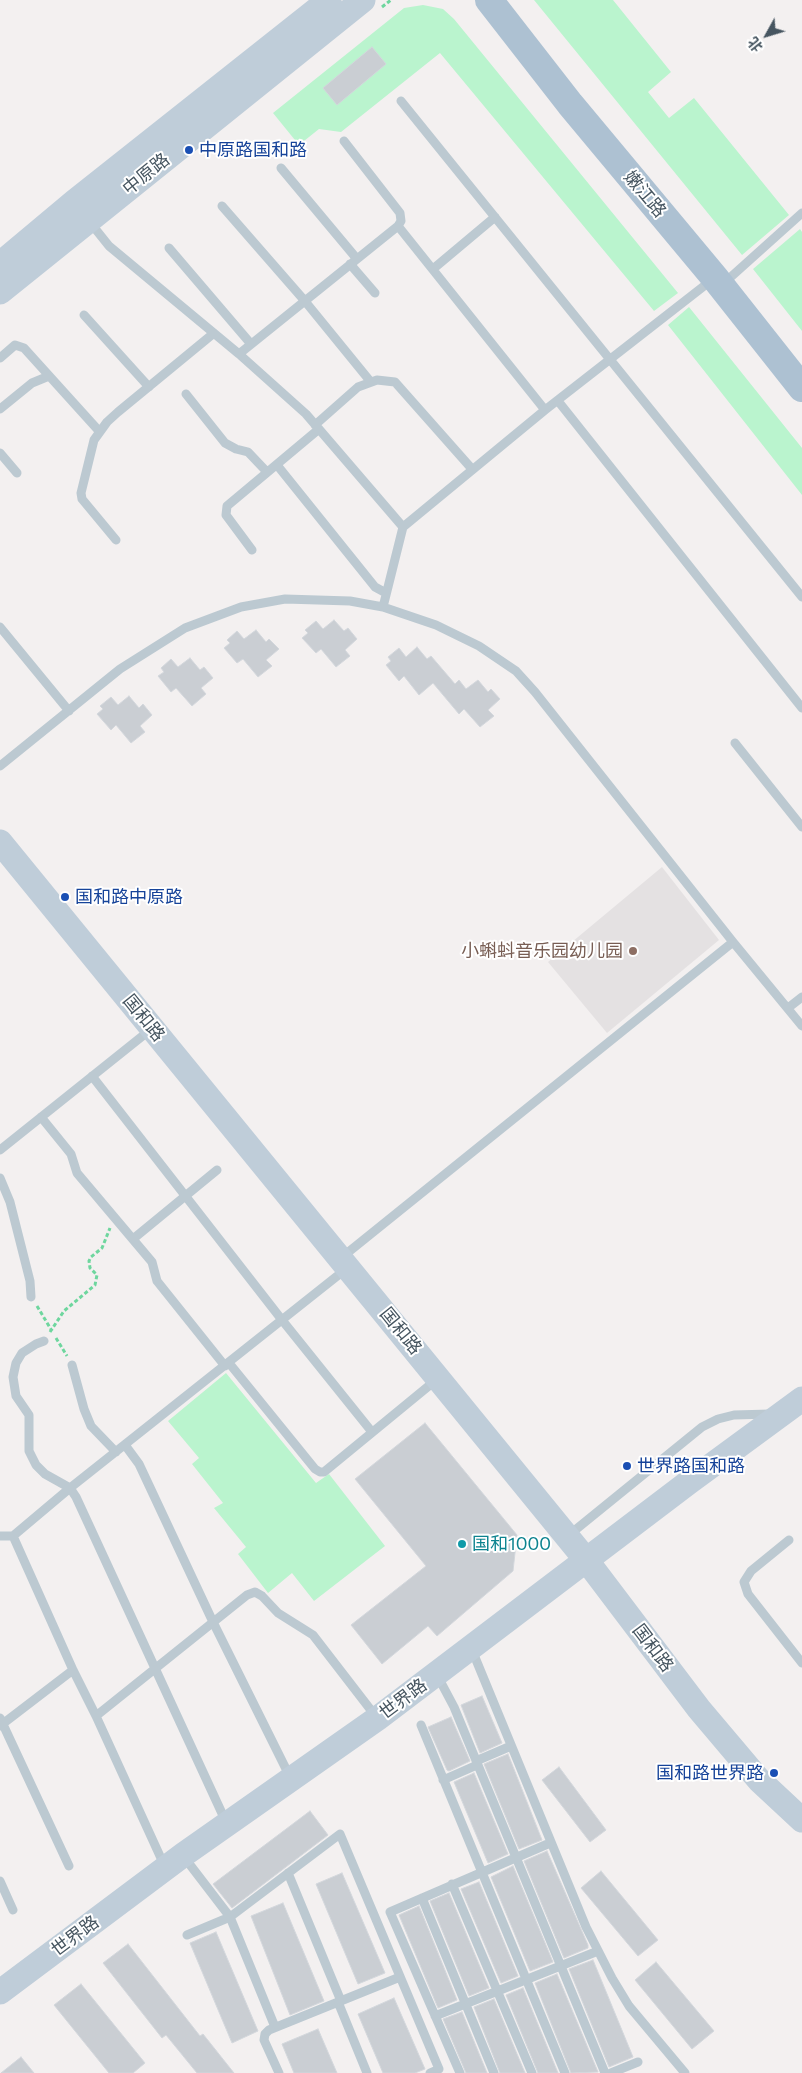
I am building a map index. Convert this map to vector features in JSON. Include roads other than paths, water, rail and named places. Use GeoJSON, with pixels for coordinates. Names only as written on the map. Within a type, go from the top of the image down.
{"type":"FeatureCollection","features":[{"type":"Feature","properties":{"kind":"main road","name":"嫩江路"},"geometry":{"type":"LineString","coordinates":[[489,0],[570,104],[718,282],[802,388]]}},
{"type":"Feature","properties":{"kind":"street","name":"中原路"},"geometry":{"type":"LineString","coordinates":[[0,264],[74,202],[329,0]]}},
{"type":"Feature","properties":{"kind":"street","name":"中原路"},"geometry":{"type":"LineString","coordinates":[[0,292],[363,0]]}},
{"type":"Feature","properties":{"kind":"street","name":"国和路"},"geometry":{"type":"LineString","coordinates":[[0,842],[567,1536],[699,1709],[758,1780],[802,1820]]}},
{"type":"Feature","properties":{"kind":"street","name":"世界路"},"geometry":{"type":"LineString","coordinates":[[0,1992],[174,1862],[378,1718],[795,1407]]}},
{"type":"Feature","properties":{"kind":"lane"},"geometry":{"type":"LineString","coordinates":[[401,101],[802,597]]}},
{"type":"Feature","properties":{"kind":"lane"},"geometry":{"type":"LineString","coordinates":[[239,354],[398,226],[401,221],[400,213],[344,141]]}},
{"type":"Feature","properties":{"kind":"lane"},"geometry":{"type":"LineString","coordinates":[[281,168],[354,261],[374,293]]}},
{"type":"Feature","properties":{"kind":"lane"},"geometry":{"type":"LineString","coordinates":[[222,206],[304,300],[370,381]]}},
{"type":"Feature","properties":{"kind":"lane"},"geometry":{"type":"LineString","coordinates":[[383,607],[403,527],[545,410],[718,282],[802,213]]}},
{"type":"Feature","properties":{"kind":"lane"},"geometry":{"type":"LineString","coordinates":[[433,269],[495,217]]}},
{"type":"Feature","properties":{"kind":"lane"},"geometry":{"type":"LineString","coordinates":[[88,220],[109,246],[239,354],[306,414],[403,527]]}},
{"type":"Feature","properties":{"kind":"lane"},"geometry":{"type":"LineString","coordinates":[[398,226],[545,410]]}},
{"type":"Feature","properties":{"kind":"lane"},"geometry":{"type":"LineString","coordinates":[[168,248],[251,344]]}},
{"type":"Feature","properties":{"kind":"lane"},"geometry":{"type":"LineString","coordinates":[[84,315],[149,387]]}},
{"type":"Feature","properties":{"kind":"lane"},"geometry":{"type":"LineString","coordinates":[[116,540],[82,499],[81,493],[91,448],[99,432],[107,422],[214,333]]}},
{"type":"Feature","properties":{"kind":"lane"},"geometry":{"type":"LineString","coordinates":[[0,358],[15,345],[20,345],[99,432]]}},
{"type":"Feature","properties":{"kind":"lane"},"geometry":{"type":"LineString","coordinates":[[0,409],[32,382],[49,376]]}},
{"type":"Feature","properties":{"kind":"lane"},"geometry":{"type":"LineString","coordinates":[[252,550],[229,519],[226,510],[229,503],[277,465],[358,387],[370,381],[388,380],[398,384],[472,469]]}},
{"type":"Feature","properties":{"kind":"lane"},"geometry":{"type":"LineString","coordinates":[[186,394],[225,443],[236,449],[248,452],[267,472]]}},
{"type":"Feature","properties":{"kind":"lane"},"geometry":{"type":"LineString","coordinates":[[558,400],[802,708]]}},
{"type":"Feature","properties":{"kind":"lane"},"geometry":{"type":"LineString","coordinates":[[0,453],[17,473]]}},
{"type":"Feature","properties":{"kind":"lane"},"geometry":{"type":"LineString","coordinates":[[277,465],[375,587],[386,593]]}},
{"type":"Feature","properties":{"kind":"lane"},"geometry":{"type":"LineString","coordinates":[[0,766],[120,669],[185,628],[241,607],[285,599],[350,601],[383,607],[436,625],[479,646],[516,671],[535,692],[802,1026]]}},
{"type":"Feature","properties":{"kind":"lane"},"geometry":{"type":"LineString","coordinates":[[0,627],[69,710]]}},
{"type":"Feature","properties":{"kind":"lane"},"geometry":{"type":"LineString","coordinates":[[736,742],[802,827]]}},
{"type":"Feature","properties":{"kind":"lane"},"geometry":{"type":"LineString","coordinates":[[0,1536],[13,1536],[70,1488],[282,1320],[345,1262],[733,942]]}},
{"type":"Feature","properties":{"kind":"lane"},"geometry":{"type":"LineString","coordinates":[[788,1008],[802,997]]}},
{"type":"Feature","properties":{"kind":"lane"},"geometry":{"type":"LineString","coordinates":[[0,1150],[152,1028]]}},
{"type":"Feature","properties":{"kind":"lane"},"geometry":{"type":"LineString","coordinates":[[92,1076],[282,1320],[372,1432]]}},
{"type":"Feature","properties":{"kind":"lane"},"geometry":{"type":"LineString","coordinates":[[41,1117],[71,1154],[77,1173],[152,1262],[157,1281],[314,1469],[324,1472],[439,1378]]}},
{"type":"Feature","properties":{"kind":"lane"},"geometry":{"type":"LineString","coordinates":[[133,1239],[217,1170]]}},
{"type":"Feature","properties":{"kind":"lane"},"geometry":{"type":"LineString","coordinates":[[0,1178],[10,1202],[30,1281],[31,1297]]}},
{"type":"Feature","properties":{"kind":"lane"},"geometry":{"type":"LineString","coordinates":[[44,1341],[22,1354],[16,1363],[12,1377],[16,1396],[29,1416],[29,1451],[32,1458],[45,1474],[70,1488],[91,1529],[227,1824]]}},
{"type":"Feature","properties":{"kind":"lane"},"geometry":{"type":"LineString","coordinates":[[72,1366],[91,1426],[116,1452]]}},
{"type":"Feature","properties":{"kind":"lane"},"geometry":{"type":"LineString","coordinates":[[567,1536],[702,1427],[718,1419],[734,1415],[795,1407]]}},
{"type":"Feature","properties":{"kind":"lane"},"geometry":{"type":"LineString","coordinates":[[125,1445],[139,1464],[213,1622],[292,1779]]}},
{"type":"Feature","properties":{"kind":"lane"},"geometry":{"type":"LineString","coordinates":[[13,1536],[72,1670],[174,1862],[230,1917],[275,2028]]}},
{"type":"Feature","properties":{"kind":"lane"},"geometry":{"type":"LineString","coordinates":[[789,1540],[751,1570],[744,1582],[748,1594],[802,1663]]}},
{"type":"Feature","properties":{"kind":"lane"},"geometry":{"type":"LineString","coordinates":[[96,1716],[247,1595],[255,1592],[262,1596],[278,1613],[313,1636],[378,1718]]}},
{"type":"Feature","properties":{"kind":"lane"},"geometry":{"type":"LineString","coordinates":[[471,1648],[550,1843],[598,1951],[629,2006],[685,2073]]}},
{"type":"Feature","properties":{"kind":"lane"},"geometry":{"type":"LineString","coordinates":[[69,1866],[1,1723],[72,1670]]}},
{"type":"Feature","properties":{"kind":"lane"},"geometry":{"type":"LineString","coordinates":[[437,1674],[454,1707],[605,2073]]}},
{"type":"Feature","properties":{"kind":"lane"},"geometry":{"type":"LineString","coordinates":[[421,1725],[566,2073]]}},
{"type":"Feature","properties":{"kind":"lane"},"geometry":{"type":"LineString","coordinates":[[443,1780],[511,1746]]}},
{"type":"Feature","properties":{"kind":"lane"},"geometry":{"type":"LineString","coordinates":[[187,1935],[230,1917],[340,1834],[440,2069],[430,2073]]}},
{"type":"Feature","properties":{"kind":"lane"},"geometry":{"type":"LineString","coordinates":[[460,2073],[390,1912],[550,1843]]}},
{"type":"Feature","properties":{"kind":"lane"},"geometry":{"type":"LineString","coordinates":[[288,1873],[340,2001],[366,2073]]}},
{"type":"Feature","properties":{"kind":"lane"},"geometry":{"type":"LineString","coordinates":[[0,1881],[13,1910]]}},
{"type":"Feature","properties":{"kind":"lane"},"geometry":{"type":"LineString","coordinates":[[452,1884],[532,2073]]}},
{"type":"Feature","properties":{"kind":"lane"},"geometry":{"type":"LineString","coordinates":[[422,1898],[494,2073]]}},
{"type":"Feature","properties":{"kind":"lane"},"geometry":{"type":"LineString","coordinates":[[435,2016],[561,1964],[598,1951]]}},
{"type":"Feature","properties":{"kind":"lane"},"geometry":{"type":"LineString","coordinates":[[279,2073],[264,2040],[265,2034],[275,2028],[400,1977]]}},
{"type":"Feature","properties":{"kind":"lane"},"geometry":{"type":"LineString","coordinates":[[611,2073],[638,2062]]}},
{"type":"Feature","properties":{"kind":"place","name":"中原路国和路"},"geometry":{"type":"Point","coordinates":[189,150]}},
{"type":"Feature","properties":{"kind":"place","name":"国和路中原路"},"geometry":{"type":"Point","coordinates":[65,897]}},
{"type":"Feature","properties":{"kind":"place","name":"小蝌蚪音乐园幼儿园"},"geometry":{"type":"Point","coordinates":[633,951]}},
{"type":"Feature","properties":{"kind":"place","name":"世界路国和路"},"geometry":{"type":"Point","coordinates":[627,1466]}},
{"type":"Feature","properties":{"kind":"place","name":"国和1000"},"geometry":{"type":"Point","coordinates":[462,1544]}},
{"type":"Feature","properties":{"kind":"place","name":"国和路世界路"},"geometry":{"type":"Point","coordinates":[774,1773]}}]}
